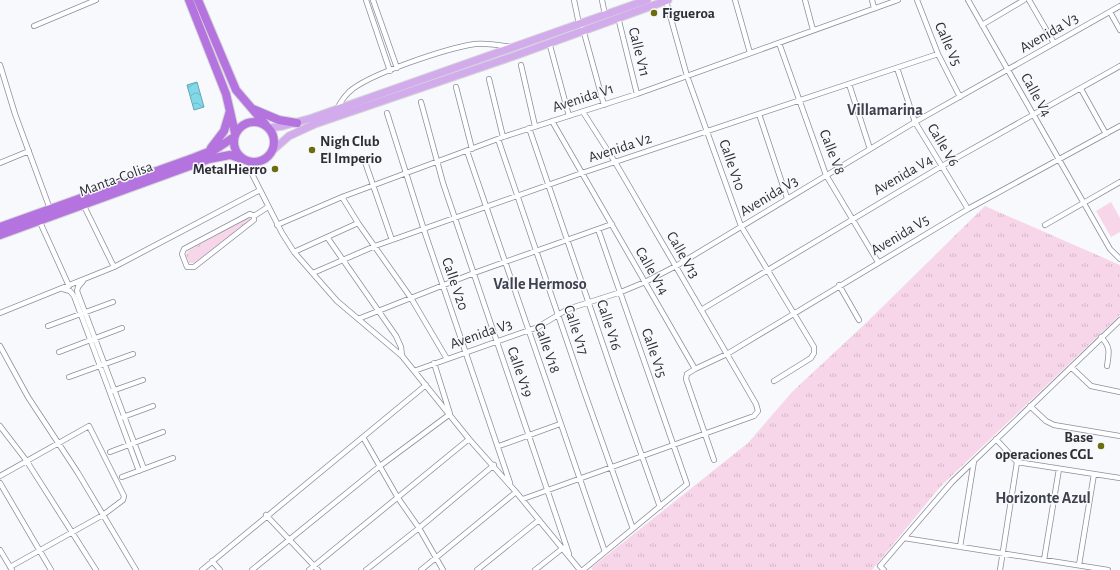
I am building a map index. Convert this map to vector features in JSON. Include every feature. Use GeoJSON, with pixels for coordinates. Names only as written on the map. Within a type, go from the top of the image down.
{"type":"FeatureCollection","features":[{"type":"Feature","properties":{"kind":"highway"},"geometry":{"type":"LineString","coordinates":[[188,0],[199,14],[236,90],[267,126],[274,139],[272,151],[265,158],[251,162],[242,159],[235,149],[230,109],[199,14],[198,0]]}},
{"type":"Feature","properties":{"kind":"highway"},"geometry":{"type":"LineString","coordinates":[[249,106],[270,117],[297,123]]}},
{"type":"Feature","properties":{"kind":"highway"},"geometry":{"type":"LineString","coordinates":[[207,153],[224,131],[230,109]]}},
{"type":"Feature","properties":{"kind":"highway"},"geometry":{"type":"LineString","coordinates":[[234,135],[239,128],[249,122],[255,121],[267,126]]}},
{"type":"Feature","properties":{"kind":"highway","name":"Manta-Colisa"},"geometry":{"type":"LineString","coordinates":[[0,227],[38,218],[50,209],[82,202],[207,153],[223,145],[234,135]]}},
{"type":"Feature","properties":{"kind":"highway","name":"Manta-Colisa"},"geometry":{"type":"LineString","coordinates":[[0,235],[38,218],[82,202],[209,159],[230,155],[242,159]]}},
{"type":"Feature","properties":{"kind":"main road"},"geometry":{"type":"LineString","coordinates":[[272,151],[284,139],[307,127],[517,55],[549,42],[605,15],[647,0]]}},
{"type":"Feature","properties":{"kind":"main road"},"geometry":{"type":"LineString","coordinates":[[267,126],[297,123],[513,48],[618,17],[667,0]]}},
{"type":"Feature","properties":{"kind":"street"},"geometry":{"type":"LineString","coordinates":[[34,26],[96,0]]}},
{"type":"Feature","properties":{"kind":"street"},"geometry":{"type":"LineString","coordinates":[[366,0],[390,71]]}},
{"type":"Feature","properties":{"kind":"street"},"geometry":{"type":"LineString","coordinates":[[373,0],[397,68]]}},
{"type":"Feature","properties":{"kind":"street"},"geometry":{"type":"LineString","coordinates":[[574,0],[604,105]]}},
{"type":"Feature","properties":{"kind":"street"},"geometry":{"type":"LineString","coordinates":[[602,0],[605,15]]}},
{"type":"Feature","properties":{"kind":"street","name":"Calle V10"},"geometry":{"type":"LineString","coordinates":[[667,0],[687,76],[741,226],[814,347],[814,353],[811,358],[774,381]]}},
{"type":"Feature","properties":{"kind":"street"},"geometry":{"type":"LineString","coordinates":[[735,0],[750,53]]}},
{"type":"Feature","properties":{"kind":"street"},"geometry":{"type":"LineString","coordinates":[[805,0],[813,30]]}},
{"type":"Feature","properties":{"kind":"street"},"geometry":{"type":"LineString","coordinates":[[872,0],[874,8]]}},
{"type":"Feature","properties":{"kind":"street","name":"Avenida V1"},"geometry":{"type":"LineString","coordinates":[[278,225],[342,197],[405,175],[501,138],[637,94],[898,0]]}},
{"type":"Feature","properties":{"kind":"street","name":"Calle V5"},"geometry":{"type":"LineString","coordinates":[[916,0],[938,54],[960,97]]}},
{"type":"Feature","properties":{"kind":"street","name":"Calle V4"},"geometry":{"type":"LineString","coordinates":[[968,0],[1110,249],[1120,259]]}},
{"type":"Feature","properties":{"kind":"street"},"geometry":{"type":"LineString","coordinates":[[982,25],[1024,0]]}},
{"type":"Feature","properties":{"kind":"street"},"geometry":{"type":"LineString","coordinates":[[1029,0],[1054,43]]}},
{"type":"Feature","properties":{"kind":"street","name":"Avenida V3"},"geometry":{"type":"LineString","coordinates":[[414,371],[447,358],[528,331],[559,316],[568,309],[621,292],[645,282],[676,266],[915,122],[1120,6]]}},
{"type":"Feature","properties":{"kind":"street"},"geometry":{"type":"LineString","coordinates":[[1110,12],[1120,30]]}},
{"type":"Feature","properties":{"kind":"street","name":"Calle V11"},"geometry":{"type":"LineString","coordinates":[[618,17],[637,94]]}},
{"type":"Feature","properties":{"kind":"street"},"geometry":{"type":"LineString","coordinates":[[549,42],[569,116]]}},
{"type":"Feature","properties":{"kind":"street","name":"Calle V8"},"geometry":{"type":"LineString","coordinates":[[779,43],[826,175],[878,262]]}},
{"type":"Feature","properties":{"kind":"street"},"geometry":{"type":"LineString","coordinates":[[337,109],[349,92],[358,86],[397,68],[460,47],[476,44],[493,44],[513,48]]}},
{"type":"Feature","properties":{"kind":"street","name":"Avenida V2"},"geometry":{"type":"LineString","coordinates":[[313,273],[342,259],[375,246],[424,230],[550,184],[938,54]]}},
{"type":"Feature","properties":{"kind":"street"},"geometry":{"type":"LineString","coordinates":[[0,65],[50,209]]}},
{"type":"Feature","properties":{"kind":"street"},"geometry":{"type":"LineString","coordinates":[[521,65],[535,126]]}},
{"type":"Feature","properties":{"kind":"street","name":"Avenida V4"},"geometry":{"type":"LineString","coordinates":[[701,310],[852,218],[1120,66]]}},
{"type":"Feature","properties":{"kind":"street","name":"Calle V6"},"geometry":{"type":"LineString","coordinates":[[897,68],[915,122],[968,209]]}},
{"type":"Feature","properties":{"kind":"street","name":"Calle V17"},"geometry":{"type":"LineString","coordinates":[[489,79],[501,138],[518,196],[633,529]]}},
{"type":"Feature","properties":{"kind":"street"},"geometry":{"type":"LineString","coordinates":[[849,84],[870,149]]}},
{"type":"Feature","properties":{"kind":"street"},"geometry":{"type":"LineString","coordinates":[[456,86],[472,149]]}},
{"type":"Feature","properties":{"kind":"street"},"geometry":{"type":"LineString","coordinates":[[1081,89],[1106,134]]}},
{"type":"Feature","properties":{"kind":"street","name":"Calle V19"},"geometry":{"type":"LineString","coordinates":[[421,102],[437,162],[455,219],[530,435],[570,557]]}},
{"type":"Feature","properties":{"kind":"street","name":"Calle V13"},"geometry":{"type":"LineString","coordinates":[[583,112],[676,266],[756,404],[758,411],[754,416],[706,434]]}},
{"type":"Feature","properties":{"kind":"street","name":"Calle V20"},"geometry":{"type":"LineString","coordinates":[[387,113],[405,175],[499,446],[511,485]]}},
{"type":"Feature","properties":{"kind":"street"},"geometry":{"type":"LineString","coordinates":[[759,114],[787,198]]}},
{"type":"Feature","properties":{"kind":"street","name":"Calle V14"},"geometry":{"type":"LineString","coordinates":[[552,121],[695,369]]}},
{"type":"Feature","properties":{"kind":"street","name":"Avenida V5"},"geometry":{"type":"LineString","coordinates":[[695,369],[727,354],[839,285],[968,209],[1120,126]]}},
{"type":"Feature","properties":{"kind":"street","name":"Calle V16"},"geometry":{"type":"LineString","coordinates":[[529,128],[550,184],[660,507]]}},
{"type":"Feature","properties":{"kind":"street"},"geometry":{"type":"LineString","coordinates":[[0,163],[29,151]]}},
{"type":"Feature","properties":{"kind":"street","name":"Calle V18"},"geometry":{"type":"LineString","coordinates":[[467,151],[605,552]]}},
{"type":"Feature","properties":{"kind":"street"},"geometry":{"type":"LineString","coordinates":[[364,159],[392,240]]}},
{"type":"Feature","properties":{"kind":"street"},"geometry":{"type":"LineString","coordinates":[[251,162],[251,172],[268,207],[294,252],[337,301],[402,356],[469,439],[494,465],[581,570],[660,507]]}},
{"type":"Feature","properties":{"kind":"street"},"geometry":{"type":"LineString","coordinates":[[1045,225],[1120,182]]}},
{"type":"Feature","properties":{"kind":"street"},"geometry":{"type":"LineString","coordinates":[[0,313],[114,267],[260,190]]}},
{"type":"Feature","properties":{"kind":"street"},"geometry":{"type":"LineString","coordinates":[[342,197],[358,223],[411,298],[447,358]]}},
{"type":"Feature","properties":{"kind":"street"},"geometry":{"type":"LineString","coordinates":[[82,202],[114,267]]}},
{"type":"Feature","properties":{"kind":"street"},"geometry":{"type":"LineString","coordinates":[[254,216],[250,214],[184,249],[182,253],[188,267],[194,267],[254,220],[254,216],[268,207]]}},
{"type":"Feature","properties":{"kind":"street"},"geometry":{"type":"LineString","coordinates":[[38,218],[69,286]]}},
{"type":"Feature","properties":{"kind":"street"},"geometry":{"type":"LineString","coordinates":[[294,252],[358,223]]}},
{"type":"Feature","properties":{"kind":"street"},"geometry":{"type":"LineString","coordinates":[[358,319],[379,312],[474,273],[612,224]]}},
{"type":"Feature","properties":{"kind":"street","name":"Calle V15"},"geometry":{"type":"LineString","coordinates":[[598,229],[688,484],[660,507]]}},
{"type":"Feature","properties":{"kind":"street"},"geometry":{"type":"LineString","coordinates":[[327,237],[379,312],[401,347],[402,356]]}},
{"type":"Feature","properties":{"kind":"street"},"geometry":{"type":"LineString","coordinates":[[84,280],[77,289],[77,297],[141,470]]}},
{"type":"Feature","properties":{"kind":"street"},"geometry":{"type":"LineString","coordinates":[[839,285],[859,320]]}},
{"type":"Feature","properties":{"kind":"street"},"geometry":{"type":"LineString","coordinates":[[60,289],[68,290],[77,297]]}},
{"type":"Feature","properties":{"kind":"street"},"geometry":{"type":"LineString","coordinates":[[48,326],[113,302]]}},
{"type":"Feature","properties":{"kind":"street"},"geometry":{"type":"LineString","coordinates":[[884,570],[880,566],[952,482],[1120,320]]}},
{"type":"Feature","properties":{"kind":"street"},"geometry":{"type":"LineString","coordinates":[[59,352],[122,328]]}},
{"type":"Feature","properties":{"kind":"street"},"geometry":{"type":"LineString","coordinates":[[1101,337],[1107,343],[1110,350],[1107,366]]}},
{"type":"Feature","properties":{"kind":"street"},"geometry":{"type":"LineString","coordinates":[[1,349],[28,397],[59,442],[136,570]]}},
{"type":"Feature","properties":{"kind":"street"},"geometry":{"type":"LineString","coordinates":[[69,377],[133,354]]}},
{"type":"Feature","properties":{"kind":"street"},"geometry":{"type":"LineString","coordinates":[[434,363],[450,414]]}},
{"type":"Feature","properties":{"kind":"street"},"geometry":{"type":"LineString","coordinates":[[1071,367],[1091,386],[1120,392]]}},
{"type":"Feature","properties":{"kind":"street"},"geometry":{"type":"LineString","coordinates":[[695,369],[687,374],[686,379],[714,460]]}},
{"type":"Feature","properties":{"kind":"street"},"geometry":{"type":"LineString","coordinates":[[112,391],[143,380]]}},
{"type":"Feature","properties":{"kind":"street"},"geometry":{"type":"LineString","coordinates":[[202,570],[266,515],[426,385]]}},
{"type":"Feature","properties":{"kind":"street"},"geometry":{"type":"LineString","coordinates":[[122,417],[153,406]]}},
{"type":"Feature","properties":{"kind":"street"},"geometry":{"type":"LineString","coordinates":[[1030,406],[1046,421],[1054,425],[1120,436]]}},
{"type":"Feature","properties":{"kind":"street"},"geometry":{"type":"LineString","coordinates":[[252,570],[291,540],[380,466],[450,414]]}},
{"type":"Feature","properties":{"kind":"street"},"geometry":{"type":"LineString","coordinates":[[499,446],[560,424]]}},
{"type":"Feature","properties":{"kind":"street"},"geometry":{"type":"LineString","coordinates":[[0,426],[26,460],[96,570]]}},
{"type":"Feature","properties":{"kind":"street"},"geometry":{"type":"LineString","coordinates":[[0,476],[26,460],[89,426],[124,496],[123,500],[103,515],[71,531],[11,568],[0,550]]}},
{"type":"Feature","properties":{"kind":"street"},"geometry":{"type":"LineString","coordinates":[[110,452],[163,432]]}},
{"type":"Feature","properties":{"kind":"street"},"geometry":{"type":"LineString","coordinates":[[522,499],[706,434]]}},
{"type":"Feature","properties":{"kind":"street"},"geometry":{"type":"LineString","coordinates":[[363,437],[398,498],[419,528],[443,570]]}},
{"type":"Feature","properties":{"kind":"street"},"geometry":{"type":"LineString","coordinates":[[309,570],[469,439]]}},
{"type":"Feature","properties":{"kind":"street"},"geometry":{"type":"LineString","coordinates":[[996,439],[1016,462],[1120,478]]}},
{"type":"Feature","properties":{"kind":"street"},"geometry":{"type":"LineString","coordinates":[[122,477],[172,458]]}},
{"type":"Feature","properties":{"kind":"street"},"geometry":{"type":"LineString","coordinates":[[960,547],[974,461]]}},
{"type":"Feature","properties":{"kind":"street"},"geometry":{"type":"LineString","coordinates":[[1000,570],[1016,462]]}},
{"type":"Feature","properties":{"kind":"street"},"geometry":{"type":"LineString","coordinates":[[366,570],[494,465]]}},
{"type":"Feature","properties":{"kind":"street"},"geometry":{"type":"LineString","coordinates":[[1044,560],[1059,469]]}},
{"type":"Feature","properties":{"kind":"street"},"geometry":{"type":"LineString","coordinates":[[1079,565],[1094,474]]}},
{"type":"Feature","properties":{"kind":"street"},"geometry":{"type":"LineString","coordinates":[[0,483],[51,570]]}},
{"type":"Feature","properties":{"kind":"street"},"geometry":{"type":"LineString","coordinates":[[421,570],[516,492]]}},
{"type":"Feature","properties":{"kind":"street"},"geometry":{"type":"LineString","coordinates":[[266,515],[318,570]]}},
{"type":"Feature","properties":{"kind":"street"},"geometry":{"type":"LineString","coordinates":[[477,570],[539,520]]}},
{"type":"Feature","properties":{"kind":"street"},"geometry":{"type":"LineString","coordinates":[[904,538],[1108,570]]}},
{"type":"Feature","properties":{"kind":"street"},"geometry":{"type":"LineString","coordinates":[[535,570],[563,548]]}},
{"type":"Feature","properties":{"kind":"street"},"geometry":{"type":"LineString","coordinates":[[212,561],[220,570]]}},
{"type":"Feature","properties":{"kind":"green space"},"geometry":{"type":"Polygon","coordinates":[[[1111,202],[1120,218],[1120,232],[1111,237],[1096,211],[1111,202]]]}},
{"type":"Feature","properties":{"kind":"green space"},"geometry":{"type":"Polygon","coordinates":[[[985,206],[1120,265],[1120,315],[940,487],[872,570],[593,570],[591,568],[748,443],[792,392],[867,322],[985,206]]]}},
{"type":"Feature","properties":{"kind":"green space"},"geometry":{"type":"Polygon","coordinates":[[[249,217],[251,219],[194,263],[189,263],[186,255],[188,251],[249,217]]]}},
{"type":"Feature","properties":{"kind":"water"},"geometry":{"type":"Polygon","coordinates":[[[197,82],[204,107],[194,110],[187,85],[197,82]]]}},
{"type":"Feature","properties":{"kind":"place","name":"Figueroa"},"geometry":{"type":"Point","coordinates":[654,13]}},
{"type":"Feature","properties":{"kind":"place","name":"Nigh Club El Imperio"},"geometry":{"type":"Point","coordinates":[312,150]}},
{"type":"Feature","properties":{"kind":"place","name":"MetalHierro"},"geometry":{"type":"Point","coordinates":[275,169]}},
{"type":"Feature","properties":{"kind":"place","name":"Base operaciones CGL"},"geometry":{"type":"Point","coordinates":[1101,446]}},
{"type":"Feature","properties":{"kind":"district","name":"Villamarina"},"geometry":{"type":"Point","coordinates":[885,110]}},
{"type":"Feature","properties":{"kind":"district","name":"Valle Hermoso"},"geometry":{"type":"Point","coordinates":[540,284]}},
{"type":"Feature","properties":{"kind":"district","name":"Horizonte Azul"},"geometry":{"type":"Point","coordinates":[1043,498]}}]}
